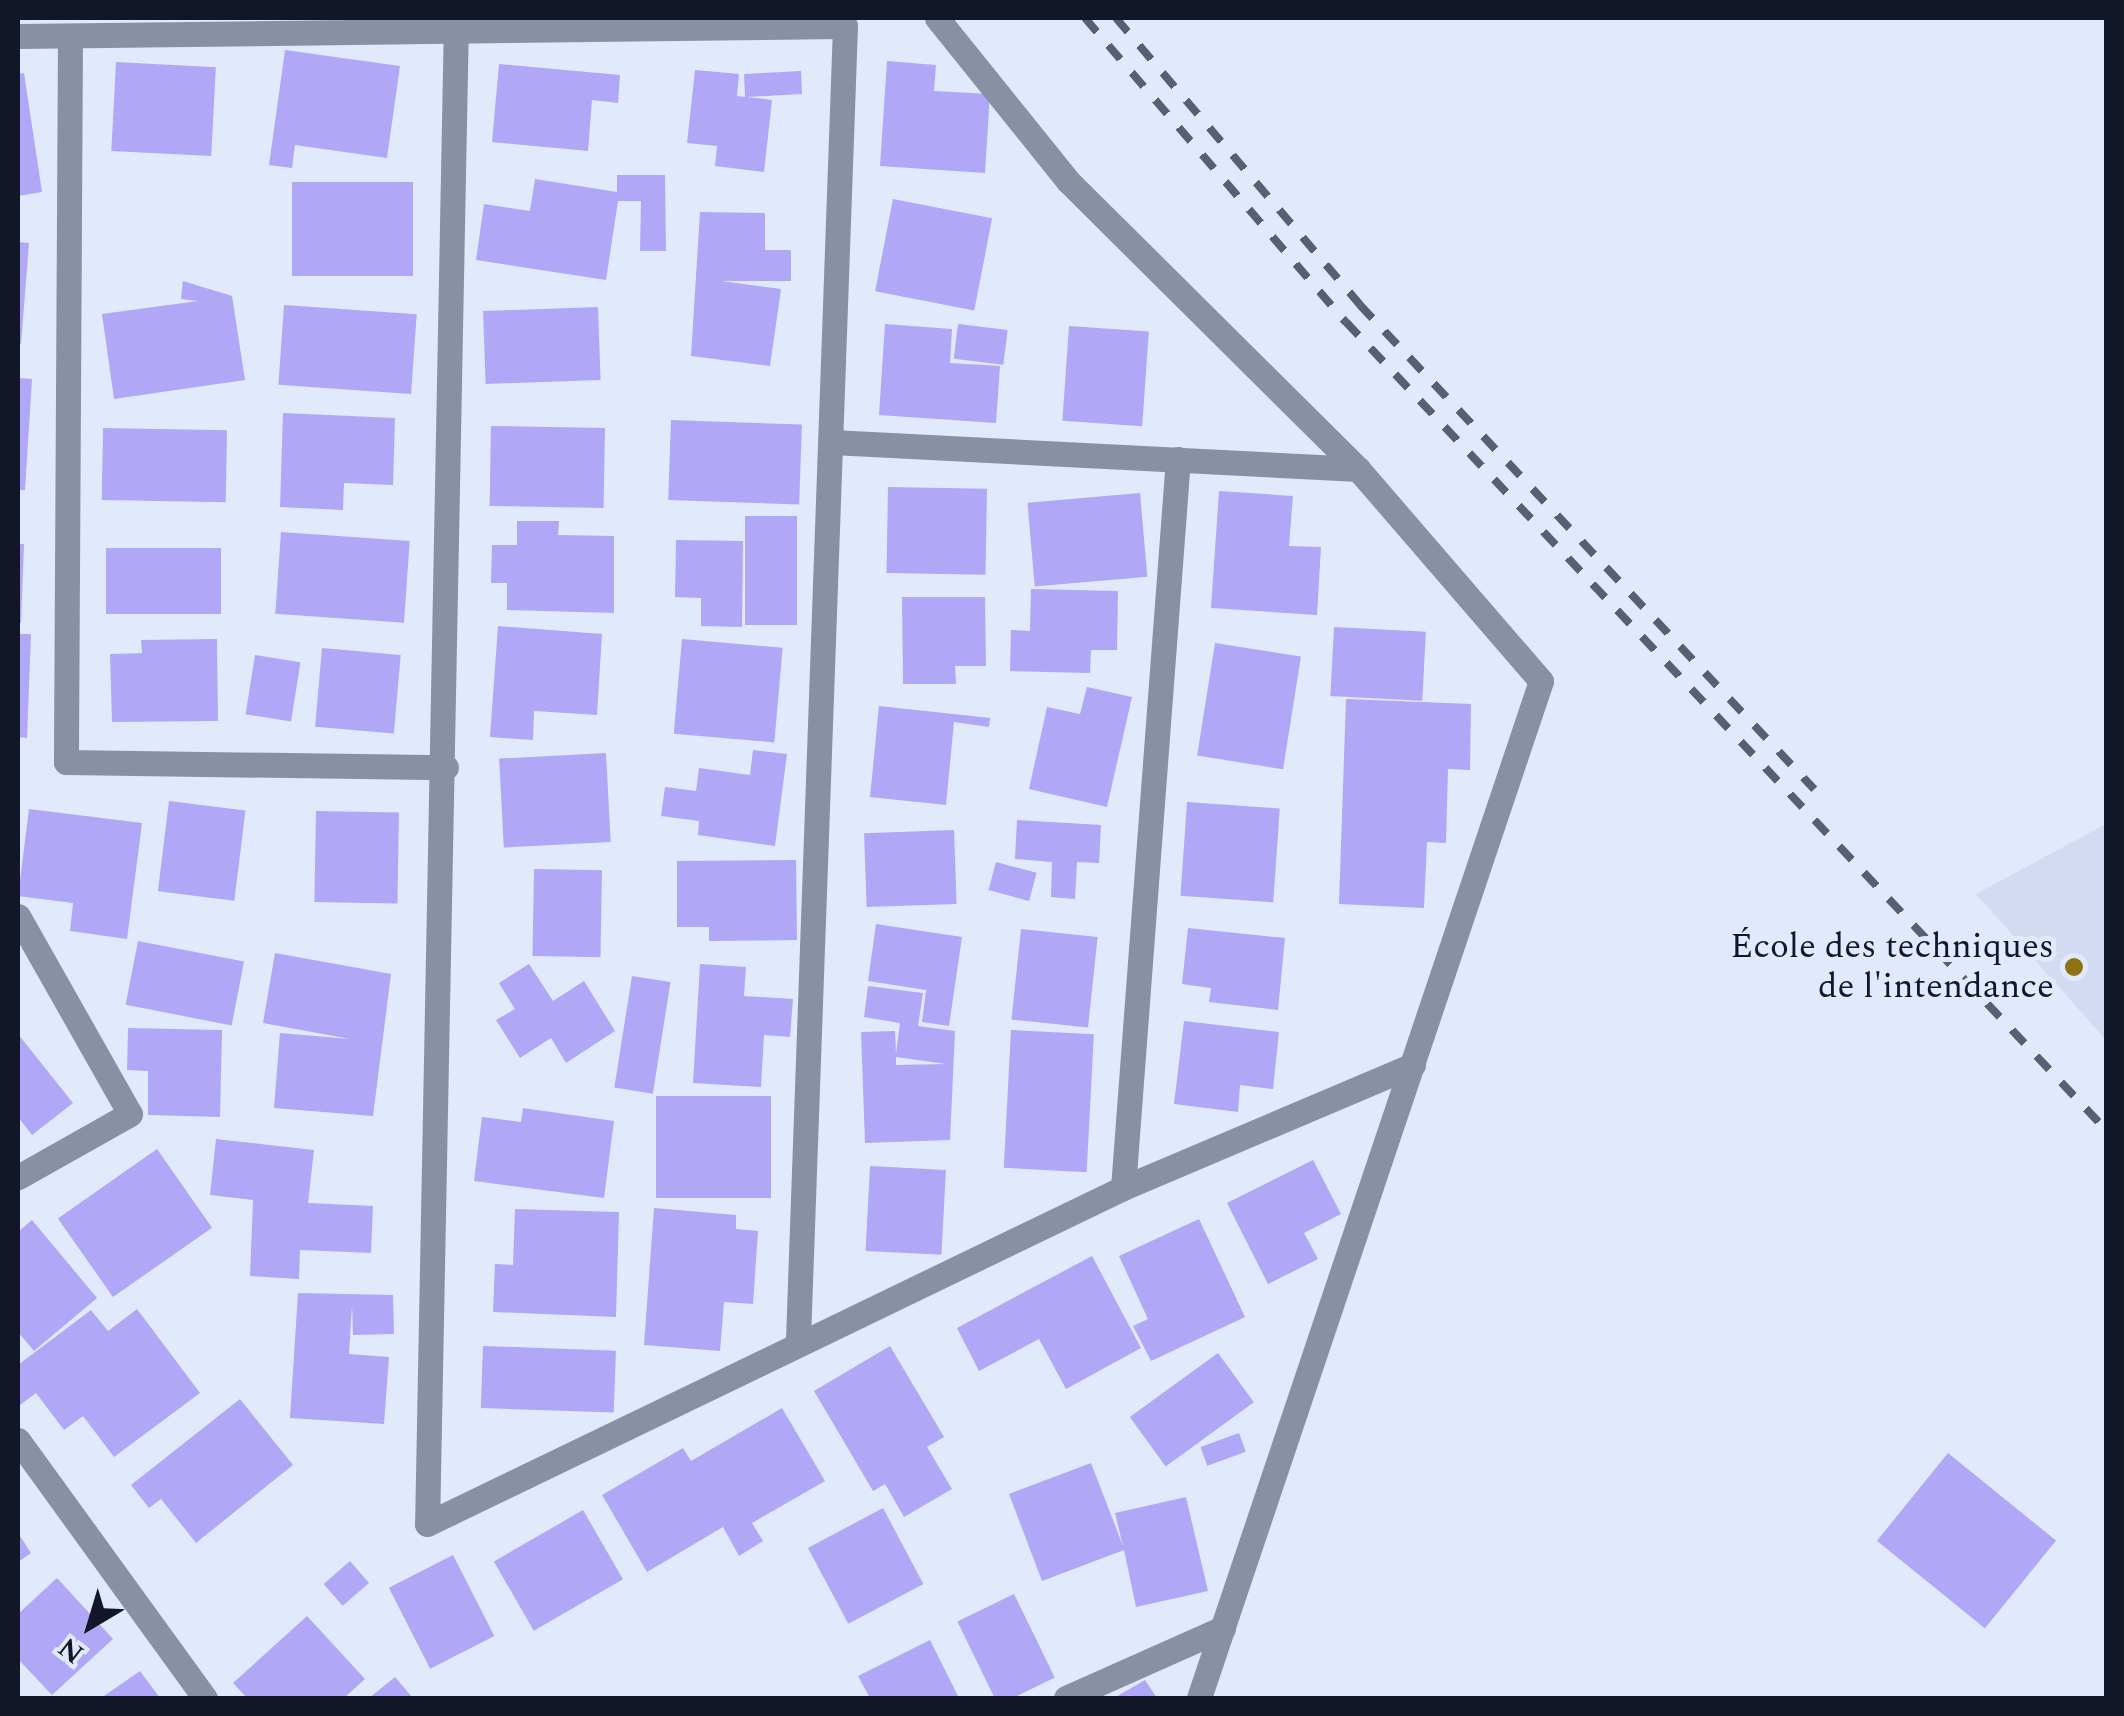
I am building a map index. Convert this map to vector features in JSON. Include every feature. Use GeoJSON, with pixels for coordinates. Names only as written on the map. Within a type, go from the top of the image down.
{"type":"FeatureCollection","features":[{"type":"Feature","properties":{"kind":"street"},"geometry":{"type":"LineString","coordinates":[[937,18],[1068,181],[1358,469],[1541,682],[1199,1698]]}},
{"type":"Feature","properties":{"kind":"street"},"geometry":{"type":"LineString","coordinates":[[456,24],[446,767],[427,1524],[1122,1188],[1413,1065]]}},
{"type":"Feature","properties":{"kind":"street"},"geometry":{"type":"LineString","coordinates":[[18,36],[456,24],[845,26],[798,1342]]}},
{"type":"Feature","properties":{"kind":"street"},"geometry":{"type":"LineString","coordinates":[[70,36],[66,762],[446,767]]}},
{"type":"Feature","properties":{"kind":"street"},"geometry":{"type":"LineString","coordinates":[[832,442],[1358,469]]}},
{"type":"Feature","properties":{"kind":"street"},"geometry":{"type":"LineString","coordinates":[[1122,1188],[1178,458]]}},
{"type":"Feature","properties":{"kind":"street"},"geometry":{"type":"LineString","coordinates":[[18,1178],[130,1114],[19,921]]}},
{"type":"Feature","properties":{"kind":"street"},"geometry":{"type":"LineString","coordinates":[[18,1440],[205,1698]]}},
{"type":"Feature","properties":{"kind":"street"},"geometry":{"type":"LineString","coordinates":[[1066,1698],[1223,1628]]}},
{"type":"Feature","properties":{"kind":"shaded area","name":"École des techniques de l'intendance"},"geometry":{"type":"Polygon","coordinates":[[[2106,824],[2106,1040],[1976,894],[2106,824]]]}},
{"type":"Feature","properties":{"kind":"building"},"geometry":{"type":"Polygon","coordinates":[[[285,50],[400,66],[387,158],[295,145],[292,168],[269,165],[285,50]]]}},
{"type":"Feature","properties":{"kind":"building"},"geometry":{"type":"Polygon","coordinates":[[[887,61],[936,65],[934,91],[990,94],[985,173],[880,166],[887,61]]]}},
{"type":"Feature","properties":{"kind":"building"},"geometry":{"type":"Polygon","coordinates":[[[116,62],[216,67],[211,156],[111,151],[116,62]]]}},
{"type":"Feature","properties":{"kind":"building"},"geometry":{"type":"Polygon","coordinates":[[[499,64],[620,75],[618,103],[592,100],[588,151],[492,142],[499,64]]]}},
{"type":"Feature","properties":{"kind":"building"},"geometry":{"type":"Polygon","coordinates":[[[695,70],[739,74],[737,96],[745,97],[744,74],[801,71],[802,94],[747,97],[772,100],[764,172],[715,166],[717,146],[687,143],[695,70]]]}},
{"type":"Feature","properties":{"kind":"building"},"geometry":{"type":"Polygon","coordinates":[[[24,73],[42,192],[18,196],[18,74],[24,73]]]}},
{"type":"Feature","properties":{"kind":"building"},"geometry":{"type":"Polygon","coordinates":[[[617,175],[665,175],[666,251],[640,251],[641,201],[618,201],[606,280],[476,260],[484,204],[530,211],[535,179],[617,192],[617,175]]]}},
{"type":"Feature","properties":{"kind":"building"},"geometry":{"type":"Polygon","coordinates":[[[292,182],[413,182],[413,276],[292,276],[292,182]]]}},
{"type":"Feature","properties":{"kind":"building"},"geometry":{"type":"Polygon","coordinates":[[[893,199],[992,218],[974,311],[875,291],[893,199]]]}},
{"type":"Feature","properties":{"kind":"building"},"geometry":{"type":"Polygon","coordinates":[[[700,212],[765,213],[765,250],[791,250],[791,281],[721,281],[781,289],[770,366],[691,356],[700,212]]]}},
{"type":"Feature","properties":{"kind":"building"},"geometry":{"type":"Polygon","coordinates":[[[18,242],[29,243],[21,344],[18,343],[18,242]]]}},
{"type":"Feature","properties":{"kind":"building"},"geometry":{"type":"Polygon","coordinates":[[[183,281],[232,296],[245,380],[114,399],[102,314],[198,301],[181,299],[183,281]]]}},
{"type":"Feature","properties":{"kind":"building"},"geometry":{"type":"Polygon","coordinates":[[[284,305],[417,314],[411,394],[278,385],[284,305]]]}},
{"type":"Feature","properties":{"kind":"building"},"geometry":{"type":"Polygon","coordinates":[[[598,307],[601,380],[486,384],[483,311],[598,307]]]}},
{"type":"Feature","properties":{"kind":"building"},"geometry":{"type":"Polygon","coordinates":[[[885,324],[952,329],[950,363],[1000,366],[996,423],[879,415],[885,324]]]}},
{"type":"Feature","properties":{"kind":"building"},"geometry":{"type":"Polygon","coordinates":[[[958,324],[1008,330],[1003,365],[954,359],[958,324]]]}},
{"type":"Feature","properties":{"kind":"building"},"geometry":{"type":"Polygon","coordinates":[[[1069,326],[1149,332],[1142,426],[1062,421],[1069,326]]]}},
{"type":"Feature","properties":{"kind":"building"},"geometry":{"type":"Polygon","coordinates":[[[18,378],[32,379],[25,490],[18,490],[18,378]]]}},
{"type":"Feature","properties":{"kind":"building"},"geometry":{"type":"Polygon","coordinates":[[[283,413],[395,418],[393,485],[344,483],[343,510],[280,507],[283,413]]]}},
{"type":"Feature","properties":{"kind":"building"},"geometry":{"type":"Polygon","coordinates":[[[671,420],[802,425],[799,505],[668,500],[671,420]]]}},
{"type":"Feature","properties":{"kind":"building"},"geometry":{"type":"Polygon","coordinates":[[[491,426],[605,428],[604,508],[490,506],[491,426]]]}},
{"type":"Feature","properties":{"kind":"building"},"geometry":{"type":"Polygon","coordinates":[[[103,428],[227,430],[226,502],[102,500],[103,428]]]}},
{"type":"Feature","properties":{"kind":"building"},"geometry":{"type":"Polygon","coordinates":[[[888,487],[987,489],[985,575],[886,573],[888,487]]]}},
{"type":"Feature","properties":{"kind":"building"},"geometry":{"type":"Polygon","coordinates":[[[1219,491],[1293,496],[1289,546],[1321,547],[1317,615],[1211,608],[1219,491]]]}},
{"type":"Feature","properties":{"kind":"building"},"geometry":{"type":"Polygon","coordinates":[[[1140,493],[1147,577],[1035,587],[1027,503],[1140,493]]]}},
{"type":"Feature","properties":{"kind":"building"},"geometry":{"type":"Polygon","coordinates":[[[745,516],[797,516],[797,625],[745,625],[745,516]]]}},
{"type":"Feature","properties":{"kind":"building"},"geometry":{"type":"Polygon","coordinates":[[[517,521],[559,521],[558,535],[614,536],[614,613],[507,610],[507,583],[491,583],[492,545],[517,545],[517,521]]]}},
{"type":"Feature","properties":{"kind":"building"},"geometry":{"type":"Polygon","coordinates":[[[281,532],[410,541],[404,623],[275,614],[281,532]]]}},
{"type":"Feature","properties":{"kind":"building"},"geometry":{"type":"Polygon","coordinates":[[[676,540],[743,541],[742,627],[701,626],[701,598],[675,597],[676,540]]]}},
{"type":"Feature","properties":{"kind":"building"},"geometry":{"type":"Polygon","coordinates":[[[18,544],[24,544],[21,623],[18,622],[18,544]]]}},
{"type":"Feature","properties":{"kind":"building"},"geometry":{"type":"Polygon","coordinates":[[[106,548],[221,548],[221,614],[106,614],[106,548]]]}},
{"type":"Feature","properties":{"kind":"building"},"geometry":{"type":"Polygon","coordinates":[[[1031,589],[1118,591],[1117,650],[1091,650],[1090,673],[1010,671],[1011,630],[1030,631],[1031,589]]]}},
{"type":"Feature","properties":{"kind":"building"},"geometry":{"type":"Polygon","coordinates":[[[902,597],[985,597],[986,666],[955,666],[956,684],[903,684],[902,597]]]}},
{"type":"Feature","properties":{"kind":"building"},"geometry":{"type":"Polygon","coordinates":[[[498,626],[602,634],[597,715],[534,711],[533,740],[490,737],[498,626]]]}},
{"type":"Feature","properties":{"kind":"building"},"geometry":{"type":"Polygon","coordinates":[[[1334,627],[1426,632],[1422,701],[1330,696],[1334,627]]]}},
{"type":"Feature","properties":{"kind":"building"},"geometry":{"type":"Polygon","coordinates":[[[18,634],[31,634],[27,738],[18,737],[18,634]]]}},
{"type":"Feature","properties":{"kind":"building"},"geometry":{"type":"Polygon","coordinates":[[[217,639],[218,721],[112,722],[110,654],[142,653],[141,640],[217,639]]]}},
{"type":"Feature","properties":{"kind":"building"},"geometry":{"type":"Polygon","coordinates":[[[682,639],[783,648],[774,742],[674,734],[682,639]]]}},
{"type":"Feature","properties":{"kind":"building"},"geometry":{"type":"Polygon","coordinates":[[[1215,643],[1301,657],[1283,769],[1197,756],[1215,643]]]}},
{"type":"Feature","properties":{"kind":"building"},"geometry":{"type":"Polygon","coordinates":[[[322,648],[401,655],[394,734],[315,727],[322,648]]]}},
{"type":"Feature","properties":{"kind":"building"},"geometry":{"type":"Polygon","coordinates":[[[255,655],[300,662],[291,721],[246,714],[255,655]]]}},
{"type":"Feature","properties":{"kind":"building"},"geometry":{"type":"Polygon","coordinates":[[[1087,687],[1132,697],[1107,807],[1029,789],[1047,707],[1080,714],[1087,687]]]}},
{"type":"Feature","properties":{"kind":"building"},"geometry":{"type":"Polygon","coordinates":[[[1346,699],[1471,704],[1470,770],[1448,769],[1446,843],[1427,842],[1424,908],[1339,904],[1346,699]]]}},
{"type":"Feature","properties":{"kind":"building"},"geometry":{"type":"Polygon","coordinates":[[[879,706],[990,718],[989,727],[954,722],[946,805],[870,797],[879,706]]]}},
{"type":"Feature","properties":{"kind":"building"},"geometry":{"type":"Polygon","coordinates":[[[753,750],[787,754],[775,846],[698,835],[699,821],[661,816],[665,787],[696,791],[699,768],[750,775],[753,750]]]}},
{"type":"Feature","properties":{"kind":"building"},"geometry":{"type":"Polygon","coordinates":[[[606,753],[611,842],[504,847],[499,759],[606,753]]]}},
{"type":"Feature","properties":{"kind":"building"},"geometry":{"type":"Polygon","coordinates":[[[169,801],[245,810],[234,901],[158,891],[169,801]]]}},
{"type":"Feature","properties":{"kind":"building"},"geometry":{"type":"Polygon","coordinates":[[[1187,802],[1280,808],[1273,902],[1180,896],[1187,802]]]}},
{"type":"Feature","properties":{"kind":"building"},"geometry":{"type":"Polygon","coordinates":[[[29,809],[142,823],[127,939],[70,931],[73,903],[18,896],[29,809]]]}},
{"type":"Feature","properties":{"kind":"building"},"geometry":{"type":"Polygon","coordinates":[[[316,811],[399,812],[397,903],[314,902],[316,811]]]}},
{"type":"Feature","properties":{"kind":"building"},"geometry":{"type":"Polygon","coordinates":[[[1017,820],[1101,825],[1099,863],[1077,862],[1075,899],[1051,897],[1052,862],[1015,859],[1017,820]]]}},
{"type":"Feature","properties":{"kind":"building"},"geometry":{"type":"Polygon","coordinates":[[[954,830],[957,904],[867,907],[864,833],[954,830]]]}},
{"type":"Feature","properties":{"kind":"building"},"geometry":{"type":"Polygon","coordinates":[[[796,860],[797,940],[709,941],[709,927],[677,927],[677,861],[796,860]]]}},
{"type":"Feature","properties":{"kind":"building"},"geometry":{"type":"Polygon","coordinates":[[[996,862],[1037,873],[1029,901],[988,890],[996,862]]]}},
{"type":"Feature","properties":{"kind":"building"},"geometry":{"type":"Polygon","coordinates":[[[534,869],[602,870],[600,957],[532,956],[534,869]]]}},
{"type":"Feature","properties":{"kind":"building"},"geometry":{"type":"Polygon","coordinates":[[[876,924],[962,937],[949,1026],[922,1022],[926,990],[868,981],[876,924]]]}},
{"type":"Feature","properties":{"kind":"building"},"geometry":{"type":"Polygon","coordinates":[[[1188,928],[1285,938],[1278,1010],[1209,1002],[1211,988],[1182,984],[1188,928]]]}},
{"type":"Feature","properties":{"kind":"building"},"geometry":{"type":"Polygon","coordinates":[[[1021,929],[1098,937],[1088,1028],[1011,1020],[1021,929]]]}},
{"type":"Feature","properties":{"kind":"building"},"geometry":{"type":"Polygon","coordinates":[[[138,941],[244,962],[232,1025],[126,1005],[138,941]]]}},
{"type":"Feature","properties":{"kind":"building"},"geometry":{"type":"Polygon","coordinates":[[[275,953],[391,974],[373,1116],[274,1108],[280,1033],[350,1039],[263,1023],[275,953]]]}},
{"type":"Feature","properties":{"kind":"building"},"geometry":{"type":"Polygon","coordinates":[[[529,964],[553,1001],[584,981],[615,1031],[566,1063],[551,1038],[520,1058],[496,1020],[515,1009],[499,983],[529,964]]]}},
{"type":"Feature","properties":{"kind":"building"},"geometry":{"type":"Polygon","coordinates":[[[700,964],[746,967],[744,996],[793,999],[790,1037],[764,1035],[761,1087],[693,1083],[700,964]]]}},
{"type":"Feature","properties":{"kind":"building"},"geometry":{"type":"Polygon","coordinates":[[[632,976],[671,982],[653,1094],[614,1088],[632,976]]]}},
{"type":"Feature","properties":{"kind":"building"},"geometry":{"type":"Polygon","coordinates":[[[868,986],[923,993],[918,1026],[955,1031],[950,1140],[865,1143],[861,1032],[895,1031],[896,1054],[900,1023],[864,1017],[868,986]],[[896,1057],[896,1065],[946,1064],[896,1057]]]}},
{"type":"Feature","properties":{"kind":"building"},"geometry":{"type":"Polygon","coordinates":[[[1184,1021],[1279,1032],[1273,1089],[1240,1085],[1238,1112],[1174,1104],[1184,1021]]]}},
{"type":"Feature","properties":{"kind":"building"},"geometry":{"type":"Polygon","coordinates":[[[128,1028],[222,1030],[220,1117],[148,1115],[148,1071],[127,1070],[128,1028]]]}},
{"type":"Feature","properties":{"kind":"building"},"geometry":{"type":"Polygon","coordinates":[[[1011,1030],[1094,1034],[1087,1172],[1004,1168],[1011,1030]]]}},
{"type":"Feature","properties":{"kind":"building"},"geometry":{"type":"Polygon","coordinates":[[[18,1034],[73,1103],[32,1135],[18,1117],[18,1034]]]}},
{"type":"Feature","properties":{"kind":"building"},"geometry":{"type":"Polygon","coordinates":[[[656,1096],[771,1096],[771,1198],[656,1198],[656,1096]]]}},
{"type":"Feature","properties":{"kind":"building"},"geometry":{"type":"Polygon","coordinates":[[[523,1108],[614,1121],[604,1198],[474,1181],[482,1117],[521,1122],[523,1108]]]}},
{"type":"Feature","properties":{"kind":"building"},"geometry":{"type":"Polygon","coordinates":[[[216,1139],[314,1150],[308,1203],[373,1206],[371,1253],[300,1250],[299,1279],[250,1276],[253,1200],[210,1195],[216,1139]]]}},
{"type":"Feature","properties":{"kind":"building"},"geometry":{"type":"Polygon","coordinates":[[[157,1149],[212,1228],[113,1297],[58,1218],[157,1149]]]}},
{"type":"Feature","properties":{"kind":"building"},"geometry":{"type":"Polygon","coordinates":[[[1313,1160],[1341,1214],[1304,1233],[1318,1259],[1268,1284],[1227,1203],[1313,1160]]]}},
{"type":"Feature","properties":{"kind":"building"},"geometry":{"type":"Polygon","coordinates":[[[870,1166],[946,1170],[941,1255],[866,1251],[870,1166]]]}},
{"type":"Feature","properties":{"kind":"building"},"geometry":{"type":"Polygon","coordinates":[[[654,1208],[736,1215],[736,1229],[758,1231],[753,1304],[724,1302],[720,1351],[644,1345],[654,1208]]]}},
{"type":"Feature","properties":{"kind":"building"},"geometry":{"type":"Polygon","coordinates":[[[515,1209],[619,1212],[616,1317],[493,1312],[495,1264],[513,1265],[515,1209]]]}},
{"type":"Feature","properties":{"kind":"building"},"geometry":{"type":"Polygon","coordinates":[[[1199,1219],[1245,1317],[1151,1361],[1133,1326],[1148,1319],[1119,1256],[1199,1219]]]}},
{"type":"Feature","properties":{"kind":"building"},"geometry":{"type":"Polygon","coordinates":[[[32,1220],[97,1298],[34,1351],[18,1332],[18,1232],[32,1220]]]}},
{"type":"Feature","properties":{"kind":"building"},"geometry":{"type":"Polygon","coordinates":[[[1092,1256],[1141,1348],[1066,1389],[1039,1339],[979,1371],[957,1328],[1092,1256]]]}},
{"type":"Feature","properties":{"kind":"building"},"geometry":{"type":"Polygon","coordinates":[[[298,1293],[393,1295],[394,1334],[353,1335],[352,1305],[349,1354],[389,1357],[384,1424],[290,1418],[298,1293]]]}},
{"type":"Feature","properties":{"kind":"building"},"geometry":{"type":"Polygon","coordinates":[[[137,1309],[200,1393],[114,1457],[83,1416],[64,1430],[36,1393],[20,1405],[18,1365],[91,1310],[108,1331],[137,1309]]]}},
{"type":"Feature","properties":{"kind":"building"},"geometry":{"type":"Polygon","coordinates":[[[483,1346],[616,1351],[614,1413],[481,1408],[483,1346]]]}},
{"type":"Feature","properties":{"kind":"building"},"geometry":{"type":"Polygon","coordinates":[[[890,1346],[944,1437],[927,1447],[952,1489],[904,1517],[885,1484],[873,1491],[814,1391],[890,1346]]]}},
{"type":"Feature","properties":{"kind":"building"},"geometry":{"type":"Polygon","coordinates":[[[1218,1353],[1254,1402],[1166,1466],[1130,1417],[1218,1353]]]}},
{"type":"Feature","properties":{"kind":"building"},"geometry":{"type":"Polygon","coordinates":[[[240,1399],[293,1465],[196,1543],[161,1499],[149,1508],[131,1485],[240,1399]]]}},
{"type":"Feature","properties":{"kind":"building"},"geometry":{"type":"Polygon","coordinates":[[[782,1408],[825,1481],[752,1523],[763,1541],[739,1556],[723,1527],[647,1572],[602,1495],[683,1448],[691,1461],[782,1408]]]}},
{"type":"Feature","properties":{"kind":"building"},"geometry":{"type":"Polygon","coordinates":[[[1239,1433],[1246,1452],[1207,1466],[1200,1447],[1239,1433]]]}},
{"type":"Feature","properties":{"kind":"building"},"geometry":{"type":"Polygon","coordinates":[[[1948,1453],[2056,1540],[1985,1628],[1877,1541],[1948,1453]]]}},
{"type":"Feature","properties":{"kind":"building"},"geometry":{"type":"Polygon","coordinates":[[[1091,1463],[1123,1546],[1115,1513],[1186,1497],[1208,1591],[1136,1607],[1124,1550],[1042,1581],[1009,1494],[1091,1463]]]}},
{"type":"Feature","properties":{"kind":"building"},"geometry":{"type":"Polygon","coordinates":[[[883,1508],[923,1584],[848,1624],[808,1548],[883,1508]]]}},
{"type":"Feature","properties":{"kind":"building"},"geometry":{"type":"Polygon","coordinates":[[[583,1510],[623,1579],[534,1631],[494,1562],[583,1510]]]}},
{"type":"Feature","properties":{"kind":"building"},"geometry":{"type":"Polygon","coordinates":[[[18,1533],[31,1553],[18,1562],[18,1533]]]}},
{"type":"Feature","properties":{"kind":"building"},"geometry":{"type":"Polygon","coordinates":[[[453,1555],[494,1636],[430,1669],[389,1588],[453,1555]]]}},
{"type":"Feature","properties":{"kind":"building"},"geometry":{"type":"Polygon","coordinates":[[[350,1561],[369,1583],[343,1606],[324,1584],[350,1561]]]}},
{"type":"Feature","properties":{"kind":"building"},"geometry":{"type":"Polygon","coordinates":[[[57,1578],[113,1639],[52,1695],[18,1659],[18,1614],[57,1578]]]}},
{"type":"Feature","properties":{"kind":"building"},"geometry":{"type":"Polygon","coordinates":[[[1014,1594],[1055,1678],[1013,1698],[995,1698],[957,1622],[1014,1594]]]}},
{"type":"Feature","properties":{"kind":"building"},"geometry":{"type":"Polygon","coordinates":[[[307,1616],[365,1679],[344,1698],[247,1698],[233,1683],[307,1616]]]}},
{"type":"Feature","properties":{"kind":"building"},"geometry":{"type":"Polygon","coordinates":[[[930,1640],[959,1698],[870,1698],[858,1676],[930,1640]]]}},
{"type":"Feature","properties":{"kind":"building"},"geometry":{"type":"Polygon","coordinates":[[[140,1671],[160,1698],[101,1698],[140,1671]]]}},
{"type":"Feature","properties":{"kind":"building"},"geometry":{"type":"Polygon","coordinates":[[[395,1677],[413,1698],[369,1698],[395,1677]]]}},
{"type":"Feature","properties":{"kind":"building"},"geometry":{"type":"Polygon","coordinates":[[[1145,1680],[1157,1698],[1114,1698],[1145,1680]]]}},
{"type":"Feature","properties":{"kind":"railway"},"geometry":{"type":"LineString","coordinates":[[1085,18],[1346,322],[2106,1130]]}},
{"type":"Feature","properties":{"kind":"railway"},"geometry":{"type":"LineString","coordinates":[[1116,18],[1360,305],[1814,789]]}},
{"type":"Feature","properties":{"kind":"place","name":"École des techniques de l'intendance"},"geometry":{"type":"Point","coordinates":[2074,967]}}]}
